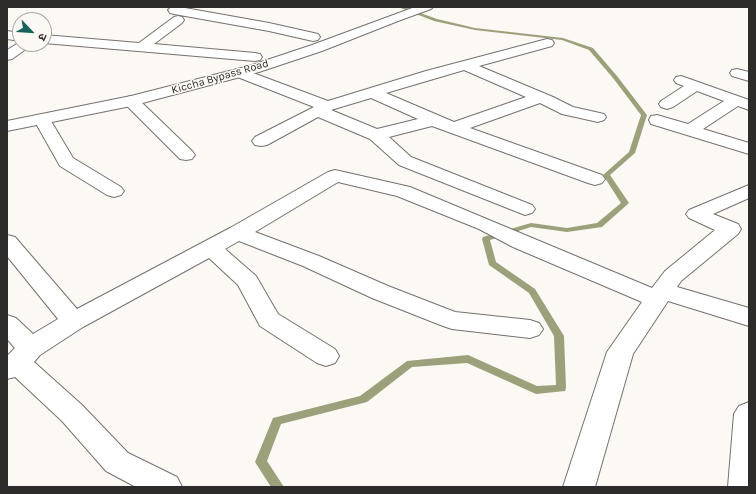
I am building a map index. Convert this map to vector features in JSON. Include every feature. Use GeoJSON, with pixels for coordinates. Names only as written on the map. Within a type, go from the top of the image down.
{"type":"FeatureCollection","features":[{"type":"Feature","properties":{"kind":"street"},"geometry":{"type":"LineString","coordinates":[[180,7],[174,10],[269,27],[313,37]]}},
{"type":"Feature","properties":{"kind":"street","name":"Kiccha Bypass Road"},"geometry":{"type":"LineString","coordinates":[[7,126],[42,120],[240,73],[317,48],[394,18],[427,7]]}},
{"type":"Feature","properties":{"kind":"street"},"geometry":{"type":"LineString","coordinates":[[7,115],[46,108],[138,96],[190,76],[255,58],[313,37],[374,11]]}},
{"type":"Feature","properties":{"kind":"street"},"geometry":{"type":"LineString","coordinates":[[142,48],[178,20]]}},
{"type":"Feature","properties":{"kind":"street"},"geometry":{"type":"LineString","coordinates":[[52,40],[255,58]]}},
{"type":"Feature","properties":{"kind":"street"},"geometry":{"type":"LineString","coordinates":[[262,141],[322,108],[465,65],[547,43]]}},
{"type":"Feature","properties":{"kind":"street"},"geometry":{"type":"LineString","coordinates":[[465,65],[540,97],[568,111],[598,117]]}},
{"type":"Feature","properties":{"kind":"street"},"geometry":{"type":"LineString","coordinates":[[240,73],[322,108],[376,135],[405,161],[525,209]]}},
{"type":"Feature","properties":{"kind":"street"},"geometry":{"type":"LineString","coordinates":[[681,80],[743,102]]}},
{"type":"Feature","properties":{"kind":"street"},"geometry":{"type":"LineString","coordinates":[[667,104],[696,85]]}},
{"type":"Feature","properties":{"kind":"street"},"geometry":{"type":"LineString","coordinates":[[372,92],[454,128],[595,179]]}},
{"type":"Feature","properties":{"kind":"street"},"geometry":{"type":"LineString","coordinates":[[138,96],[186,155]]}},
{"type":"Feature","properties":{"kind":"street"},"geometry":{"type":"LineString","coordinates":[[454,128],[540,97]]}},
{"type":"Feature","properties":{"kind":"street"},"geometry":{"type":"LineString","coordinates":[[690,130],[743,102]]}},
{"type":"Feature","properties":{"kind":"street"},"geometry":{"type":"LineString","coordinates":[[42,120],[66,162],[114,191]]}},
{"type":"Feature","properties":{"kind":"street"},"geometry":{"type":"LineString","coordinates":[[376,135],[434,120]]}},
{"type":"Feature","properties":{"kind":"street"},"geometry":{"type":"LineString","coordinates":[[657,120],[749,150]]}},
{"type":"Feature","properties":{"kind":"street"},"geometry":{"type":"LineString","coordinates":[[19,360],[74,321],[238,233],[335,176],[403,191],[486,225],[521,242],[659,295],[749,317]]}},
{"type":"Feature","properties":{"kind":"street"},"geometry":{"type":"LineString","coordinates":[[579,487],[620,352],[673,276],[730,229],[696,214],[749,191]]}},
{"type":"Feature","properties":{"kind":"street"},"geometry":{"type":"LineString","coordinates":[[238,233],[311,261],[380,292],[452,320],[530,329]]}},
{"type":"Feature","properties":{"kind":"street"},"geometry":{"type":"LineString","coordinates":[[7,242],[74,321]]}},
{"type":"Feature","properties":{"kind":"street"},"geometry":{"type":"LineString","coordinates":[[211,248],[248,281],[269,320],[326,356]]}},
{"type":"Feature","properties":{"kind":"street"},"geometry":{"type":"LineString","coordinates":[[7,324],[19,360],[72,412],[117,462],[166,487]]}},
{"type":"Feature","properties":{"kind":"street"},"geometry":{"type":"LineString","coordinates":[[744,487],[749,414]]}},
{"type":"Feature","properties":{"kind":"waterway"},"geometry":{"type":"LineString","coordinates":[[278,487],[261,462],[277,421],[363,399],[410,364],[468,359],[536,390],[561,388],[559,336],[532,291],[492,263],[486,239],[531,225],[567,230],[599,225],[625,203],[606,175],[632,153],[644,115],[591,49],[563,39],[475,29],[436,20],[400,7]]}}]}
